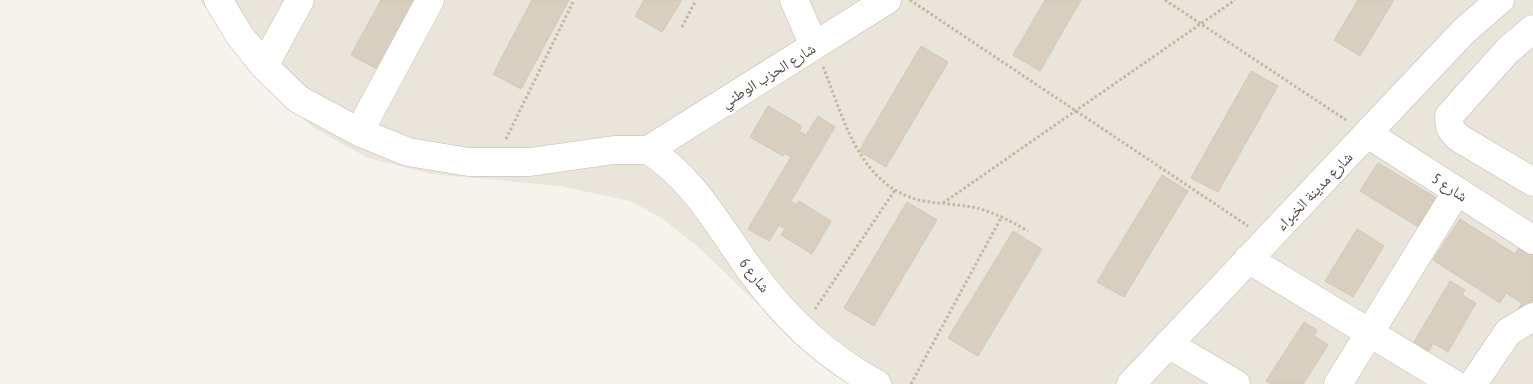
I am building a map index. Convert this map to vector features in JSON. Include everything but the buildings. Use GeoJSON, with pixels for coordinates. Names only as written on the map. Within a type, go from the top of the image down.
{"type":"FeatureCollection","features":[{"type":"Feature","properties":{"kind":"street"},"geometry":{"type":"LineString","coordinates":[[218,0],[240,36],[264,66],[298,99],[359,132],[408,152],[469,162],[530,162],[614,150],[648,150]]}},
{"type":"Feature","properties":{"kind":"street"},"geometry":{"type":"LineString","coordinates":[[264,66],[300,0]]}},
{"type":"Feature","properties":{"kind":"street"},"geometry":{"type":"LineString","coordinates":[[359,132],[430,0]]}},
{"type":"Feature","properties":{"kind":"street"},"geometry":{"type":"LineString","coordinates":[[794,0],[814,46]]}},
{"type":"Feature","properties":{"kind":"street","name":"شارع الحزب الوطني"},"geometry":{"type":"LineString","coordinates":[[648,150],[887,0]]}},
{"type":"Feature","properties":{"kind":"street","name":"شارع مدينة الخبراء"},"geometry":{"type":"LineString","coordinates":[[1131,384],[1464,31],[1500,0]]}},
{"type":"Feature","properties":{"kind":"street"},"geometry":{"type":"LineString","coordinates":[[1533,29],[1508,50],[1449,116],[1449,125],[1459,138],[1533,182]]}},
{"type":"Feature","properties":{"kind":"street","name":"شارع 5"},"geometry":{"type":"LineString","coordinates":[[1368,134],[1533,240]]}},
{"type":"Feature","properties":{"kind":"street","name":"شارع 6"},"geometry":{"type":"LineString","coordinates":[[648,150],[668,162],[684,178],[750,270],[801,330],[850,369],[877,384]]}},
{"type":"Feature","properties":{"kind":"street"},"geometry":{"type":"LineString","coordinates":[[1338,384],[1457,192]]}},
{"type":"Feature","properties":{"kind":"street"},"geometry":{"type":"LineString","coordinates":[[1248,259],[1454,384]]}},
{"type":"Feature","properties":{"kind":"street"},"geometry":{"type":"LineString","coordinates":[[1473,384],[1508,332],[1533,317]]}},
{"type":"Feature","properties":{"kind":"street"},"geometry":{"type":"LineString","coordinates":[[1168,344],[1236,384]]}},
{"type":"Feature","properties":{"kind":"path"},"geometry":{"type":"LineString","coordinates":[[494,162],[574,0]]}},
{"type":"Feature","properties":{"kind":"path"},"geometry":{"type":"LineString","coordinates":[[682,27],[696,0]]}},
{"type":"Feature","properties":{"kind":"path"},"geometry":{"type":"LineString","coordinates":[[910,0],[1268,239]]}},
{"type":"Feature","properties":{"kind":"path"},"geometry":{"type":"LineString","coordinates":[[1165,0],[1368,134]]}},
{"type":"Feature","properties":{"kind":"path"},"geometry":{"type":"LineString","coordinates":[[943,203],[1235,0]]}},
{"type":"Feature","properties":{"kind":"path"},"geometry":{"type":"LineString","coordinates":[[814,46],[859,155],[875,175],[896,190],[918,200],[973,207],[1002,216],[1028,230]]}},
{"type":"Feature","properties":{"kind":"path"},"geometry":{"type":"LineString","coordinates":[[801,330],[896,190]]}},
{"type":"Feature","properties":{"kind":"path"},"geometry":{"type":"LineString","coordinates":[[911,384],[1002,216]]}},
{"type":"Feature","properties":{"kind":"shaded area"},"geometry":{"type":"Polygon","coordinates":[[[200,0],[1533,0],[1533,384],[850,384],[805,349],[696,245],[660,217],[630,201],[560,186],[432,174],[368,158],[314,128],[248,70],[200,0]]]}}]}
